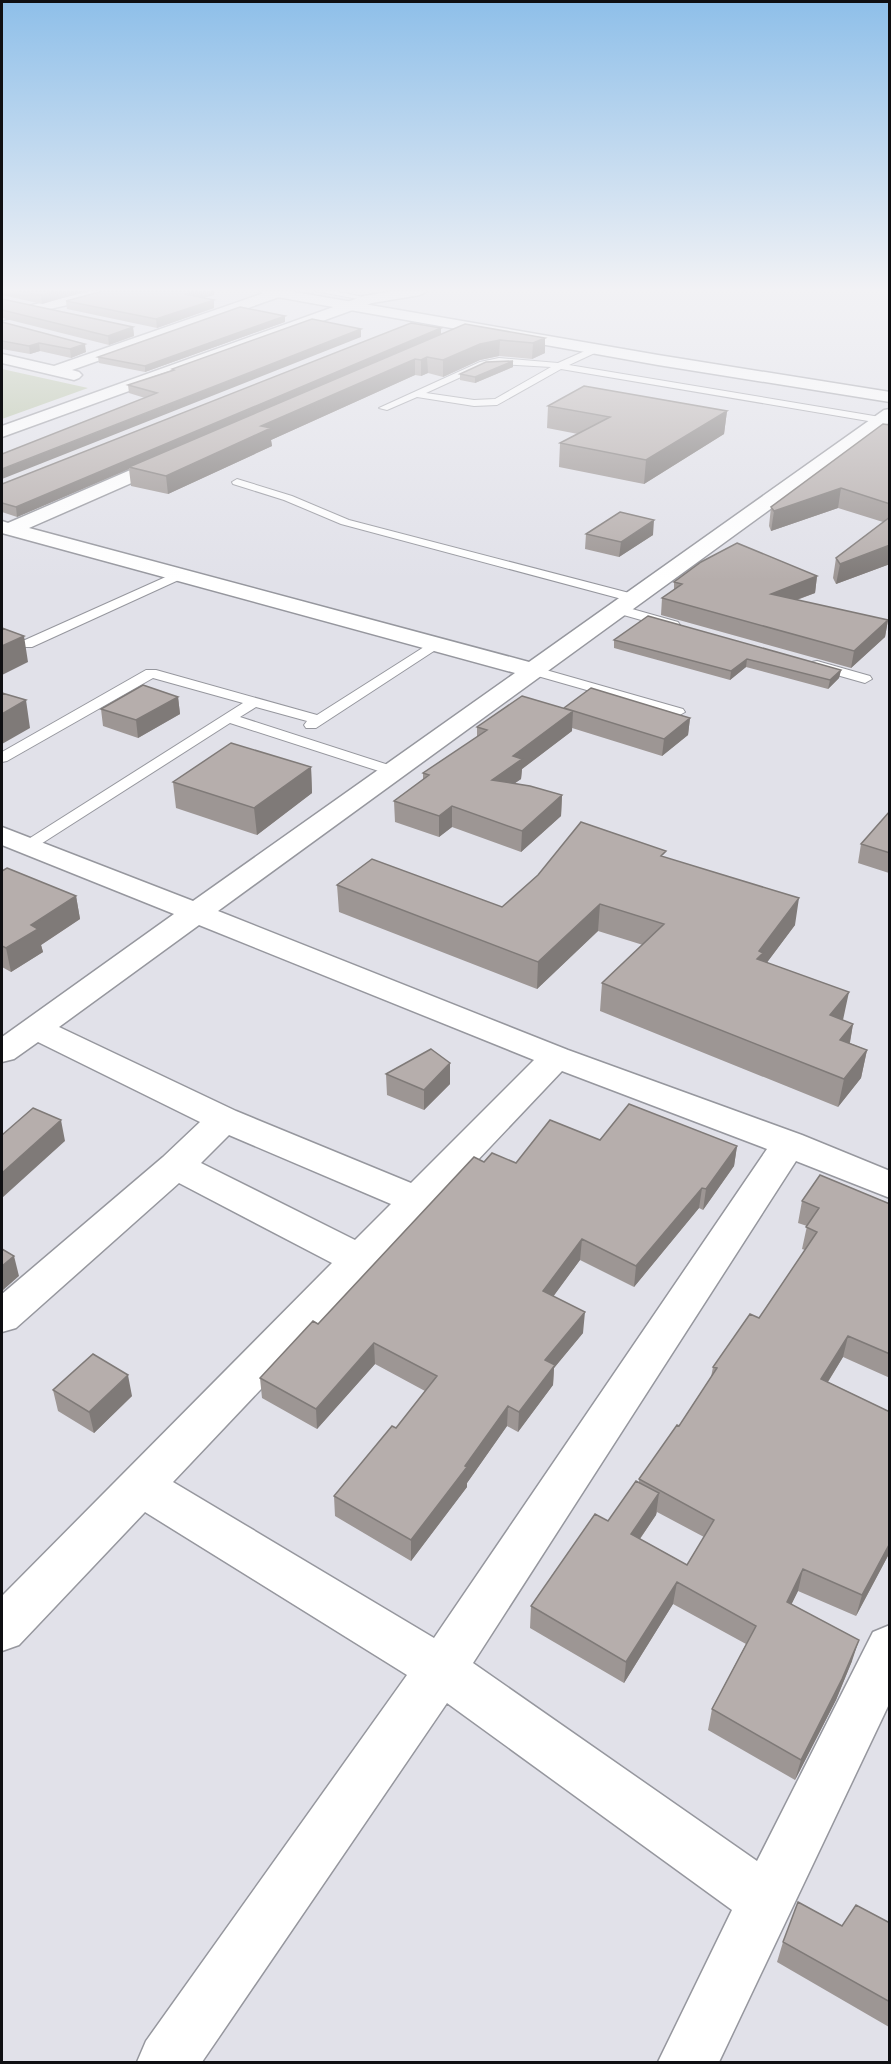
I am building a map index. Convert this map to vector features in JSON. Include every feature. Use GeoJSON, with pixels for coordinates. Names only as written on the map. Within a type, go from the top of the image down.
{"type":"FeatureCollection","features":[{"type":"Feature","properties":{"kind":"main road"},"geometry":{"type":"LineString","coordinates":[[2,432],[122,387]]}},
{"type":"Feature","properties":{"kind":"main road"},"geometry":{"type":"LineString","coordinates":[[831,387],[890,397]]}},
{"type":"Feature","properties":{"kind":"main road"},"geometry":{"type":"LineString","coordinates":[[2,1052],[885,417]]}},
{"type":"Feature","properties":{"kind":"main road"},"geometry":{"type":"LineString","coordinates":[[6,528],[183,454]]}},
{"type":"Feature","properties":{"kind":"main road"},"geometry":{"type":"LineString","coordinates":[[6,528],[532,670]]}},
{"type":"Feature","properties":{"kind":"main road"},"geometry":{"type":"LineString","coordinates":[[14,840],[556,1057],[789,1144],[890,1185]]}},
{"type":"Feature","properties":{"kind":"main road"},"geometry":{"type":"LineString","coordinates":[[35,1028],[224,1119],[416,1200]]}},
{"type":"Feature","properties":{"kind":"main road"},"geometry":{"type":"LineString","coordinates":[[2,1629],[556,1057]]}},
{"type":"Feature","properties":{"kind":"main road"},"geometry":{"type":"LineString","coordinates":[[2,1317],[176,1166],[224,1119]]}},
{"type":"Feature","properties":{"kind":"main road"},"geometry":{"type":"LineString","coordinates":[[167,2062],[441,1669],[789,1144]]}},
{"type":"Feature","properties":{"kind":"main road"},"geometry":{"type":"LineString","coordinates":[[176,1166],[358,1259]]}},
{"type":"Feature","properties":{"kind":"main road"},"geometry":{"type":"LineString","coordinates":[[140,1485],[441,1669],[767,1901]]}},
{"type":"Feature","properties":{"kind":"main road"},"geometry":{"type":"LineString","coordinates":[[688,2062],[890,1648]]}},
{"type":"Feature","properties":{"kind":"lane"},"geometry":{"type":"LineString","coordinates":[[384,408],[431,387]]}},
{"type":"Feature","properties":{"kind":"lane"},"geometry":{"type":"LineString","coordinates":[[416,394],[474,402],[497,402],[522,387]]}},
{"type":"Feature","properties":{"kind":"lane"},"geometry":{"type":"LineString","coordinates":[[695,387],[885,417]]}},
{"type":"Feature","properties":{"kind":"lane"},"geometry":{"type":"LineString","coordinates":[[237,482],[288,498],[345,522],[625,604],[685,628]]}},
{"type":"Feature","properties":{"kind":"lane"},"geometry":{"type":"LineString","coordinates":[[2,643],[27,644],[179,574]]}},
{"type":"Feature","properties":{"kind":"lane"},"geometry":{"type":"LineString","coordinates":[[291,738],[435,644]]}},
{"type":"Feature","properties":{"kind":"lane"},"geometry":{"type":"LineString","coordinates":[[809,663],[865,679]]}},
{"type":"Feature","properties":{"kind":"lane"},"geometry":{"type":"LineString","coordinates":[[532,670],[678,712]]}},
{"type":"Feature","properties":{"kind":"lane"},"geometry":{"type":"LineString","coordinates":[[2,758],[151,673],[159,673],[320,720]]}},
{"type":"Feature","properties":{"kind":"lane"},"geometry":{"type":"LineString","coordinates":[[14,840],[254,702]]}},
{"type":"Feature","properties":{"kind":"lane"},"geometry":{"type":"LineString","coordinates":[[228,718],[393,771]]}},
{"type":"Feature","properties":{"kind":"green space"},"geometry":{"type":"Polygon","coordinates":[[[2,387],[88,388],[2,419],[2,387]]]}},
{"type":"Feature","properties":{"kind":"building"},"geometry":{"type":"Polygon","coordinates":[[[136,387],[211,387],[2,469],[2,454],[157,393],[136,387]]]}},
{"type":"Feature","properties":{"kind":"building"},"geometry":{"type":"Polygon","coordinates":[[[248,387],[300,387],[16,507],[2,503],[2,484],[248,387]]]}},
{"type":"Feature","properties":{"kind":"building"},"geometry":{"type":"Polygon","coordinates":[[[316,387],[350,387],[261,426],[271,428],[166,476],[129,467],[316,387]]]}},
{"type":"Feature","properties":{"kind":"building"},"geometry":{"type":"Polygon","coordinates":[[[582,387],[592,387],[727,411],[646,460],[560,443],[610,417],[548,406],[582,387]]]}},
{"type":"Feature","properties":{"kind":"building"},"geometry":{"type":"Polygon","coordinates":[[[883,424],[890,425],[890,504],[841,488],[774,511],[771,507],[883,424]]]}},
{"type":"Feature","properties":{"kind":"building"},"geometry":{"type":"Polygon","coordinates":[[[620,512],[654,520],[621,542],[586,534],[620,512]]]}},
{"type":"Feature","properties":{"kind":"building"},"geometry":{"type":"Polygon","coordinates":[[[890,517],[890,545],[840,564],[836,558],[890,517]]]}},
{"type":"Feature","properties":{"kind":"building"},"geometry":{"type":"Polygon","coordinates":[[[737,543],[817,576],[771,594],[888,620],[854,651],[662,598],[682,584],[674,582],[701,562],[737,543]]]}},
{"type":"Feature","properties":{"kind":"building"},"geometry":{"type":"Polygon","coordinates":[[[648,616],[841,670],[830,680],[747,659],[731,671],[614,640],[648,616]]]}},
{"type":"Feature","properties":{"kind":"building"},"geometry":{"type":"Polygon","coordinates":[[[2,628],[24,636],[2,646],[2,628]]]}},
{"type":"Feature","properties":{"kind":"building"},"geometry":{"type":"Polygon","coordinates":[[[143,685],[178,697],[136,720],[101,709],[143,685]]]}},
{"type":"Feature","properties":{"kind":"building"},"geometry":{"type":"Polygon","coordinates":[[[591,688],[690,718],[664,739],[564,708],[591,688]]]}},
{"type":"Feature","properties":{"kind":"building"},"geometry":{"type":"Polygon","coordinates":[[[2,693],[26,700],[2,714],[2,693]]]}},
{"type":"Feature","properties":{"kind":"building"},"geometry":{"type":"Polygon","coordinates":[[[522,696],[573,711],[513,756],[522,759],[492,780],[530,786],[562,795],[522,831],[452,806],[439,816],[394,801],[429,775],[423,773],[487,730],[477,727],[522,696]]]}},
{"type":"Feature","properties":{"kind":"building"},"geometry":{"type":"Polygon","coordinates":[[[231,743],[311,767],[254,808],[173,782],[231,743]]]}},
{"type":"Feature","properties":{"kind":"building"},"geometry":{"type":"Polygon","coordinates":[[[890,811],[890,853],[861,844],[890,811]]]}},
{"type":"Feature","properties":{"kind":"building"},"geometry":{"type":"Polygon","coordinates":[[[581,822],[666,851],[661,856],[799,898],[759,951],[763,953],[757,959],[849,992],[830,1015],[853,1024],[840,1040],[867,1050],[844,1079],[602,983],[664,924],[600,904],[538,962],[337,885],[372,859],[502,907],[538,875],[581,822]]]}},
{"type":"Feature","properties":{"kind":"building"},"geometry":{"type":"Polygon","coordinates":[[[7,868],[76,896],[31,925],[38,929],[6,948],[2,946],[2,871],[7,868]]]}},
{"type":"Feature","properties":{"kind":"building"},"geometry":{"type":"Polygon","coordinates":[[[431,1049],[450,1063],[424,1090],[386,1074],[431,1049]]]}},
{"type":"Feature","properties":{"kind":"building"},"geometry":{"type":"Polygon","coordinates":[[[629,1104],[737,1146],[706,1189],[702,1188],[636,1266],[582,1239],[543,1291],[585,1312],[545,1360],[555,1365],[519,1412],[508,1406],[465,1466],[467,1467],[411,1540],[334,1496],[392,1426],[396,1428],[437,1376],[374,1343],[316,1409],[260,1378],[313,1321],[318,1324],[474,1157],[484,1162],[492,1153],[516,1163],[550,1120],[600,1140],[629,1104]]]}},
{"type":"Feature","properties":{"kind":"building"},"geometry":{"type":"Polygon","coordinates":[[[33,1108],[61,1120],[2,1173],[2,1135],[33,1108]]]}},
{"type":"Feature","properties":{"kind":"building"},"geometry":{"type":"Polygon","coordinates":[[[820,1175],[890,1204],[890,1354],[848,1336],[821,1379],[890,1412],[890,1543],[862,1595],[803,1569],[787,1602],[859,1640],[801,1760],[712,1709],[756,1626],[677,1582],[626,1662],[531,1606],[595,1514],[608,1521],[636,1481],[659,1493],[631,1534],[687,1565],[714,1520],[639,1479],[677,1425],[679,1426],[717,1368],[713,1367],[750,1314],[759,1318],[817,1232],[806,1227],[819,1208],[802,1201],[820,1175]]]}},
{"type":"Feature","properties":{"kind":"building"},"geometry":{"type":"Polygon","coordinates":[[[2,1249],[14,1256],[2,1266],[2,1249]]]}},
{"type":"Feature","properties":{"kind":"building"},"geometry":{"type":"Polygon","coordinates":[[[93,1354],[128,1375],[89,1412],[53,1390],[93,1354]]]}},
{"type":"Feature","properties":{"kind":"building"},"geometry":{"type":"Polygon","coordinates":[[[798,1902],[842,1926],[856,1905],[890,1923],[890,2002],[783,1942],[798,1902]]]}}]}
